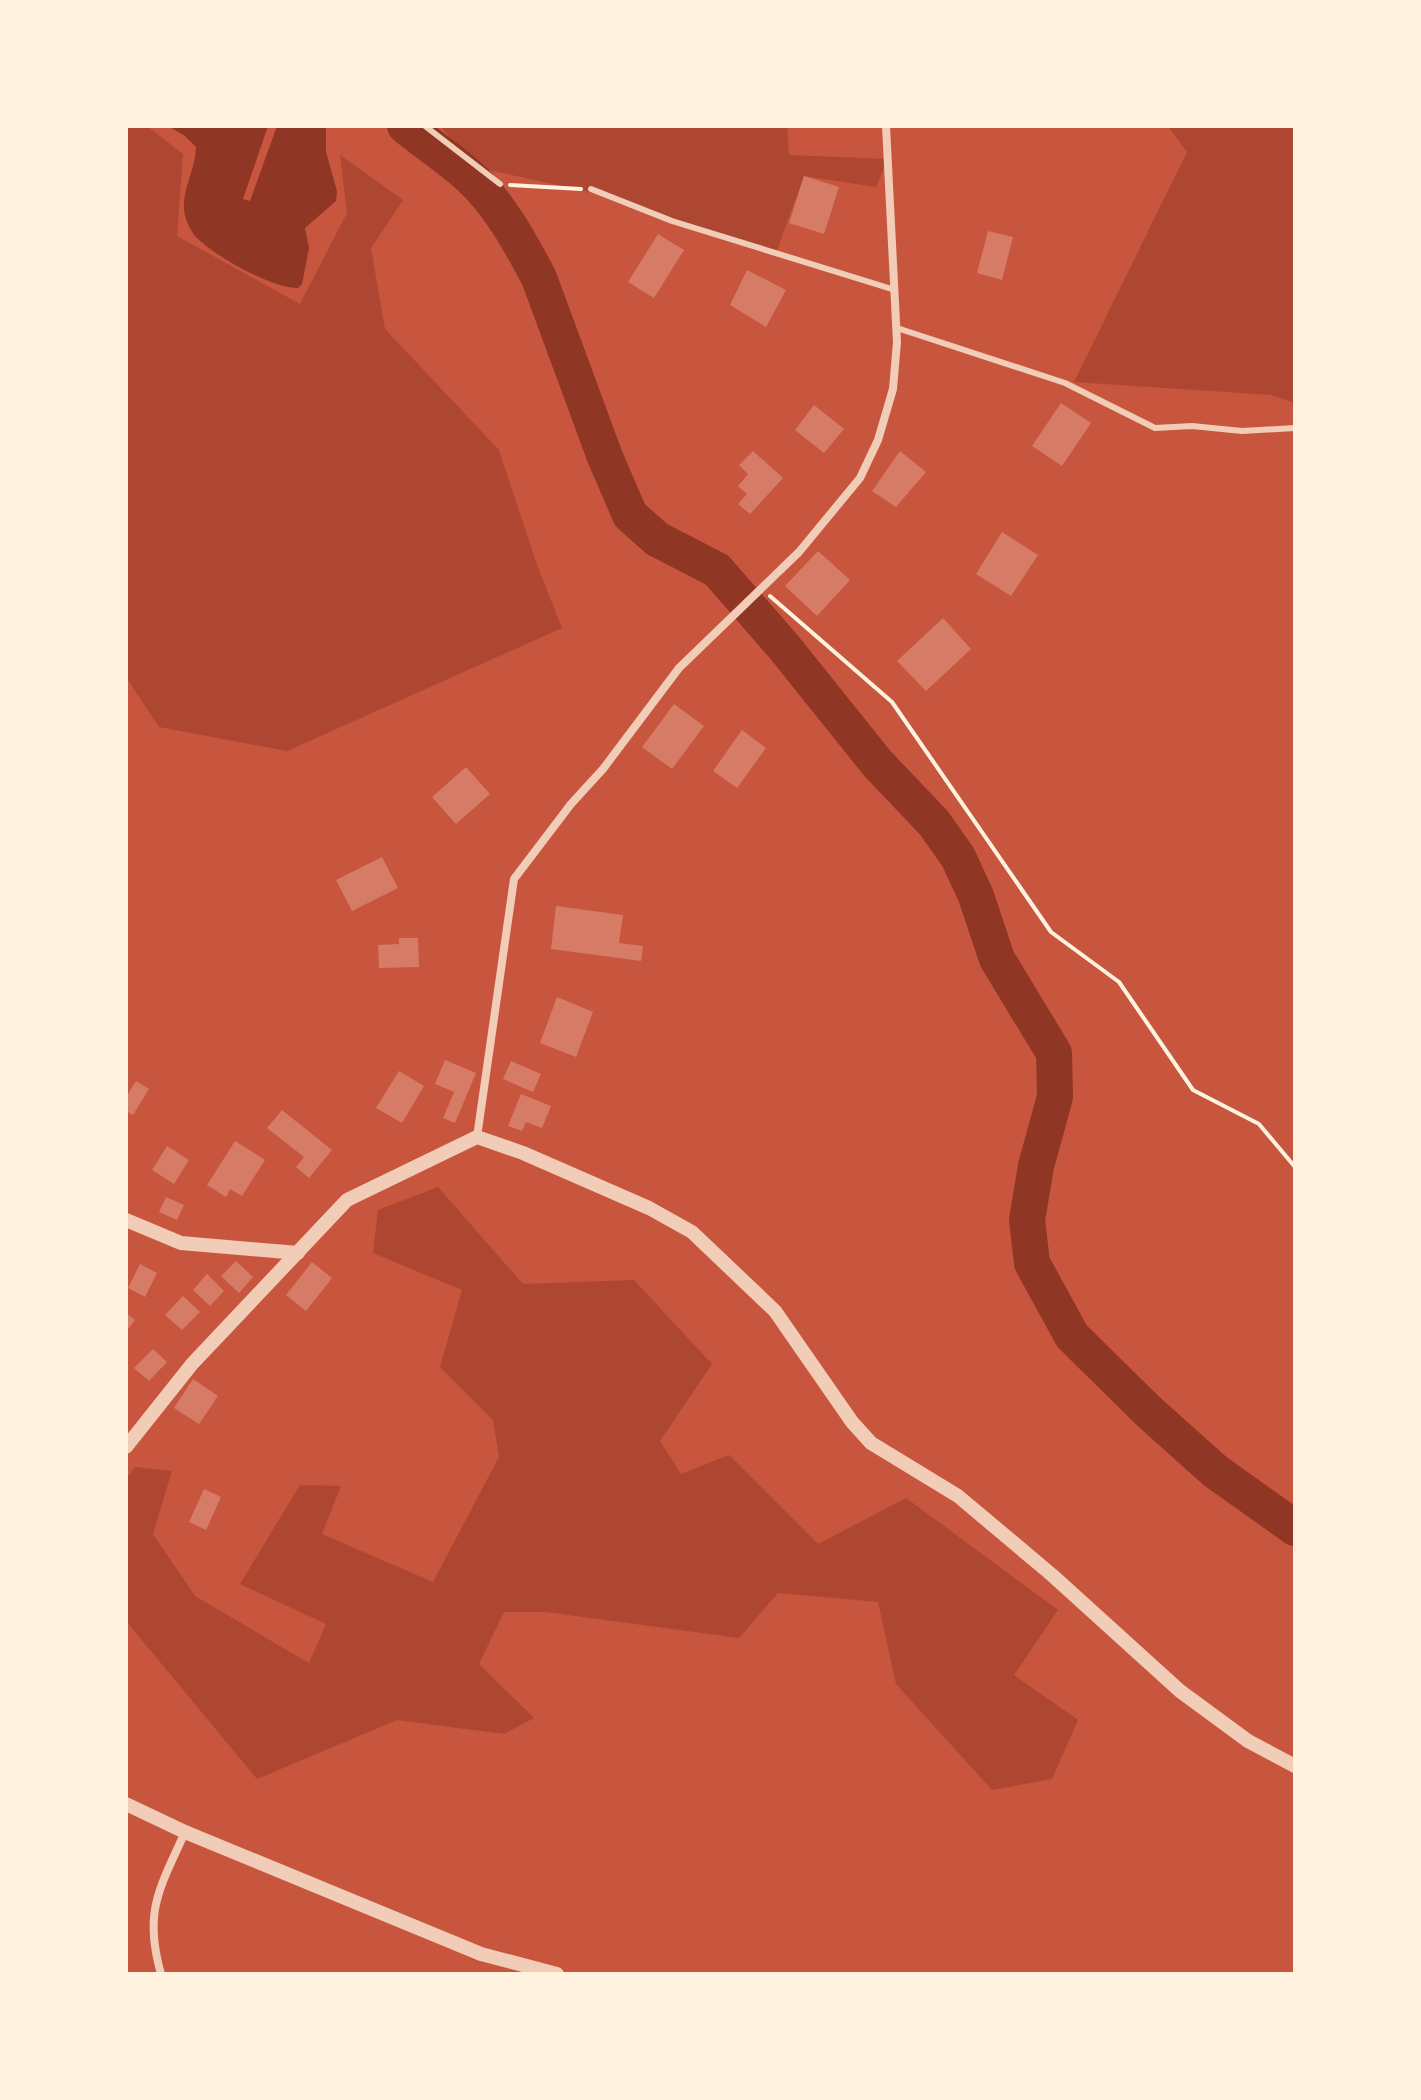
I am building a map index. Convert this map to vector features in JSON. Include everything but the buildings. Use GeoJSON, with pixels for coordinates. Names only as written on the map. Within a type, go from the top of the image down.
{"type":"FeatureCollection","features":[{"type":"Feature","properties":{"kind":"street"},"geometry":{"type":"LineString","coordinates":[[477,1137],[514,879],[679,668],[799,552],[860,478],[878,440],[893,389],[897,328],[886,126]]}},
{"type":"Feature","properties":{"kind":"street"},"geometry":{"type":"LineString","coordinates":[[126,1447],[192,1364],[347,1200],[477,1137],[523,1153],[649,1208],[692,1232],[775,1311],[852,1422],[871,1443],[958,1496],[1052,1575],[1180,1691],[1248,1741],[1295,1766]]}},
{"type":"Feature","properties":{"kind":"street"},"geometry":{"type":"LineString","coordinates":[[126,1220],[181,1243],[298,1253]]}},
{"type":"Feature","properties":{"kind":"street"},"geometry":{"type":"LineString","coordinates":[[126,1804],[185,1832],[481,1954],[557,1974]]}},
{"type":"Feature","properties":{"kind":"street"},"geometry":{"type":"LineString","coordinates":[[161,1974],[153,1944],[154,1902],[185,1832]]}},
{"type":"Feature","properties":{"kind":"lane"},"geometry":{"type":"LineString","coordinates":[[425,126],[500,184]]}},
{"type":"Feature","properties":{"kind":"lane"},"geometry":{"type":"LineString","coordinates":[[591,189],[672,221],[895,290]]}},
{"type":"Feature","properties":{"kind":"lane"},"geometry":{"type":"LineString","coordinates":[[897,328],[1065,383],[1155,428],[1192,426],[1242,431],[1295,428]]}},
{"type":"Feature","properties":{"kind":"path"},"geometry":{"type":"LineString","coordinates":[[500,184],[591,189]]}},
{"type":"Feature","properties":{"kind":"path"},"geometry":{"type":"LineString","coordinates":[[762,590],[892,702],[1051,932],[1119,982],[1193,1090],[1259,1124],[1295,1167]]}},
{"type":"Feature","properties":{"kind":"shaded area"},"geometry":{"type":"Polygon","coordinates":[[[126,126],[147,126],[183,154],[177,236],[300,304],[347,213],[340,155],[403,200],[371,248],[385,329],[499,450],[537,565],[562,628],[287,751],[159,727],[126,677],[126,126]]]}},
{"type":"Feature","properties":{"kind":"shaded area"},"geometry":{"type":"Polygon","coordinates":[[[168,126],[268,126],[243,199],[250,201],[277,126],[326,126],[326,152],[337,191],[336,201],[305,228],[309,248],[302,284],[298,288],[273,283],[244,270],[215,253],[195,236],[187,222],[184,207],[196,147],[168,126]]]}},
{"type":"Feature","properties":{"kind":"shaded area"},"geometry":{"type":"Polygon","coordinates":[[[440,126],[787,126],[789,155],[888,159],[876,187],[804,176],[776,253],[608,196],[479,168],[440,126]]]}},
{"type":"Feature","properties":{"kind":"shaded area"},"geometry":{"type":"Polygon","coordinates":[[[1168,126],[1295,126],[1295,403],[1271,395],[1074,382],[1187,152],[1168,126]]]}},
{"type":"Feature","properties":{"kind":"shaded area"},"geometry":{"type":"Polygon","coordinates":[[[438,1187],[523,1284],[634,1280],[712,1364],[660,1441],[681,1474],[729,1455],[818,1544],[906,1498],[1058,1610],[1014,1675],[1078,1720],[1052,1779],[992,1790],[896,1684],[878,1602],[778,1593],[739,1638],[546,1612],[504,1612],[479,1664],[534,1718],[504,1734],[397,1720],[257,1779],[126,1621],[126,1479],[135,1467],[172,1471],[153,1534],[195,1596],[309,1663],[326,1624],[240,1584],[300,1485],[341,1486],[322,1534],[433,1582],[499,1457],[493,1420],[440,1367],[462,1290],[373,1253],[378,1210],[438,1187]]]}},
{"type":"Feature","properties":{"kind":"waterway"},"geometry":{"type":"LineString","coordinates":[[405,126],[469,176],[499,211],[516,237],[539,278],[605,457],[630,515],[657,539],[717,570],[784,647],[877,763],[934,823],[958,857],[976,896],[997,959],[1054,1053],[1055,1097],[1036,1166],[1027,1220],[1032,1263],[1072,1336],[1215,1471],[1295,1528]]}}]}
